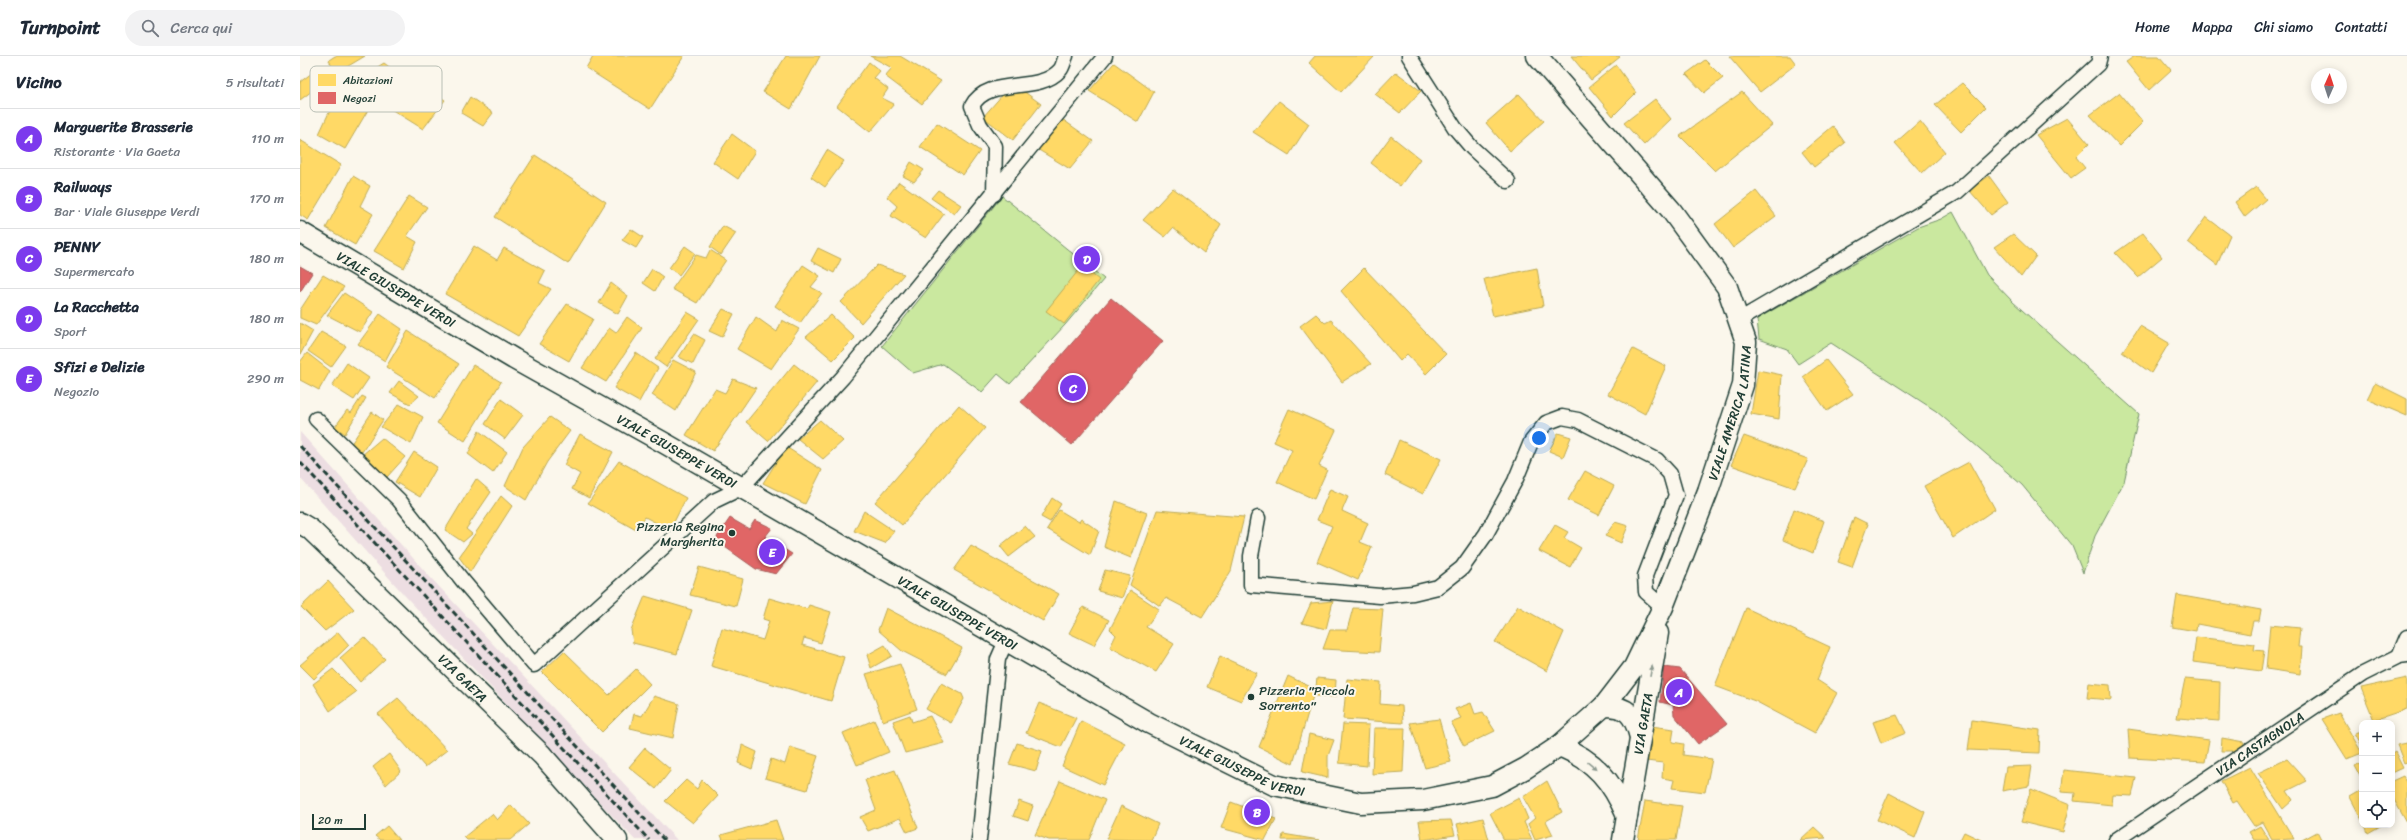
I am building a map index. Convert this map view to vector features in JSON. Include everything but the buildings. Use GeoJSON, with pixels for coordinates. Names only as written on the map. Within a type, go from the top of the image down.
{"type":"FeatureCollection","features":[{"type":"Feature","properties":{"kind":"main road","name":"VIALE AMERICA LATINA"},"geometry":{"type":"LineString","coordinates":[[1537,56],[1670,210],[1727,286],[1746,342],[1743,385],[1708,491],[1663,607],[1634,667],[1604,706],[1559,746]]}},
{"type":"Feature","properties":{"kind":"main road","name":"VIALE GIUSEPPE VERDI"},"geometry":{"type":"LineString","coordinates":[[300,232],[514,359],[1149,723],[1274,785],[1361,803],[1423,800],[1492,786],[1559,746]]}},
{"type":"Feature","properties":{"kind":"main road","name":"VIA GAETA"},"geometry":{"type":"LineString","coordinates":[[300,523],[310,529],[339,556],[542,755],[617,840]]}},
{"type":"Feature","properties":{"kind":"main road","name":"VIA GAETA"},"geometry":{"type":"LineString","coordinates":[[1623,840],[1663,607]]}},
{"type":"Feature","properties":{"kind":"main road"},"geometry":{"type":"LineString","coordinates":[[1604,706],[1614,706],[1629,713],[1635,720],[1640,737]]}},
{"type":"Feature","properties":{"kind":"main road"},"geometry":{"type":"LineString","coordinates":[[1559,746],[1576,753],[1613,786],[1627,816]]}},
{"type":"Feature","properties":{"kind":"street"},"geometry":{"type":"LineString","coordinates":[[994,194],[995,146],[980,125],[972,106],[977,97],[989,90],[1049,78],[1061,70],[1066,56]]}},
{"type":"Feature","properties":{"kind":"street"},"geometry":{"type":"LineString","coordinates":[[316,419],[399,500],[463,581],[534,665],[714,502],[741,488],[843,378],[1105,56]]}},
{"type":"Feature","properties":{"kind":"street"},"geometry":{"type":"LineString","coordinates":[[1408,56],[1455,128],[1472,148],[1508,181]]}},
{"type":"Feature","properties":{"kind":"street"},"geometry":{"type":"LineString","coordinates":[[1738,320],[1957,192],[2098,64],[2100,56]]}},
{"type":"Feature","properties":{"kind":"street"},"geometry":{"type":"LineString","coordinates":[[1258,518],[1251,556],[1251,585],[1380,596],[1413,593],[1438,587],[1462,568],[1486,534],[1515,482],[1530,442],[1546,423],[1562,417],[1578,420],[1657,460],[1670,474],[1676,495],[1645,576],[1646,592],[1663,607]]}},
{"type":"Feature","properties":{"kind":"street"},"geometry":{"type":"LineString","coordinates":[[2403,655],[2407,637]]}},
{"type":"Feature","properties":{"kind":"street"},"geometry":{"type":"LineString","coordinates":[[979,840],[998,659],[1006,641]]}},
{"type":"Feature","properties":{"kind":"street","name":"VIA CASTAGNOLA"},"geometry":{"type":"LineString","coordinates":[[2116,840],[2363,674],[2403,655]]}},
{"type":"Feature","properties":{"kind":"shaded area"},"geometry":{"type":"Polygon","coordinates":[[[300,432],[430,577],[677,840],[635,840],[407,598],[300,478],[300,432]]]}},
{"type":"Feature","properties":{"kind":"green space"},"geometry":{"type":"Polygon","coordinates":[[[1002,196],[1104,279],[1065,325],[1010,384],[998,374],[982,392],[943,364],[913,373],[882,346],[1002,196]]]}},
{"type":"Feature","properties":{"kind":"green space"},"geometry":{"type":"Polygon","coordinates":[[[1953,212],[1987,275],[2013,302],[2139,414],[2124,482],[2095,536],[2083,573],[2072,546],[2022,485],[1936,411],[1831,343],[1798,364],[1787,349],[1759,339],[1757,319],[1918,227],[1941,219],[1953,212]]]}},
{"type":"Feature","properties":{"kind":"railway"},"geometry":{"type":"LineString","coordinates":[[300,446],[664,840]]}},
{"type":"Feature","properties":{"kind":"railway"},"geometry":{"type":"LineString","coordinates":[[300,462],[649,840]]}},
{"type":"Feature","properties":{"kind":"place","name":"La Racchetta"},"geometry":{"type":"Point","coordinates":[1087,259]}},
{"type":"Feature","properties":{"kind":"place","name":"PENNY"},"geometry":{"type":"Point","coordinates":[1073,388]}},
{"type":"Feature","properties":{"kind":"place","name":"Pizzeria Regina Margherita"},"geometry":{"type":"Point","coordinates":[732,533]}},
{"type":"Feature","properties":{"kind":"place","name":"Sfizi e Delizie"},"geometry":{"type":"Point","coordinates":[772,552]}},
{"type":"Feature","properties":{"kind":"place","name":"Marguerite Brasserie"},"geometry":{"type":"Point","coordinates":[1679,692]}},
{"type":"Feature","properties":{"kind":"place","name":"Pizzeria \"Piccola Sorrento\""},"geometry":{"type":"Point","coordinates":[1251,697]}},
{"type":"Feature","properties":{"kind":"place","name":"Railways"},"geometry":{"type":"Point","coordinates":[1257,812]}}]}
